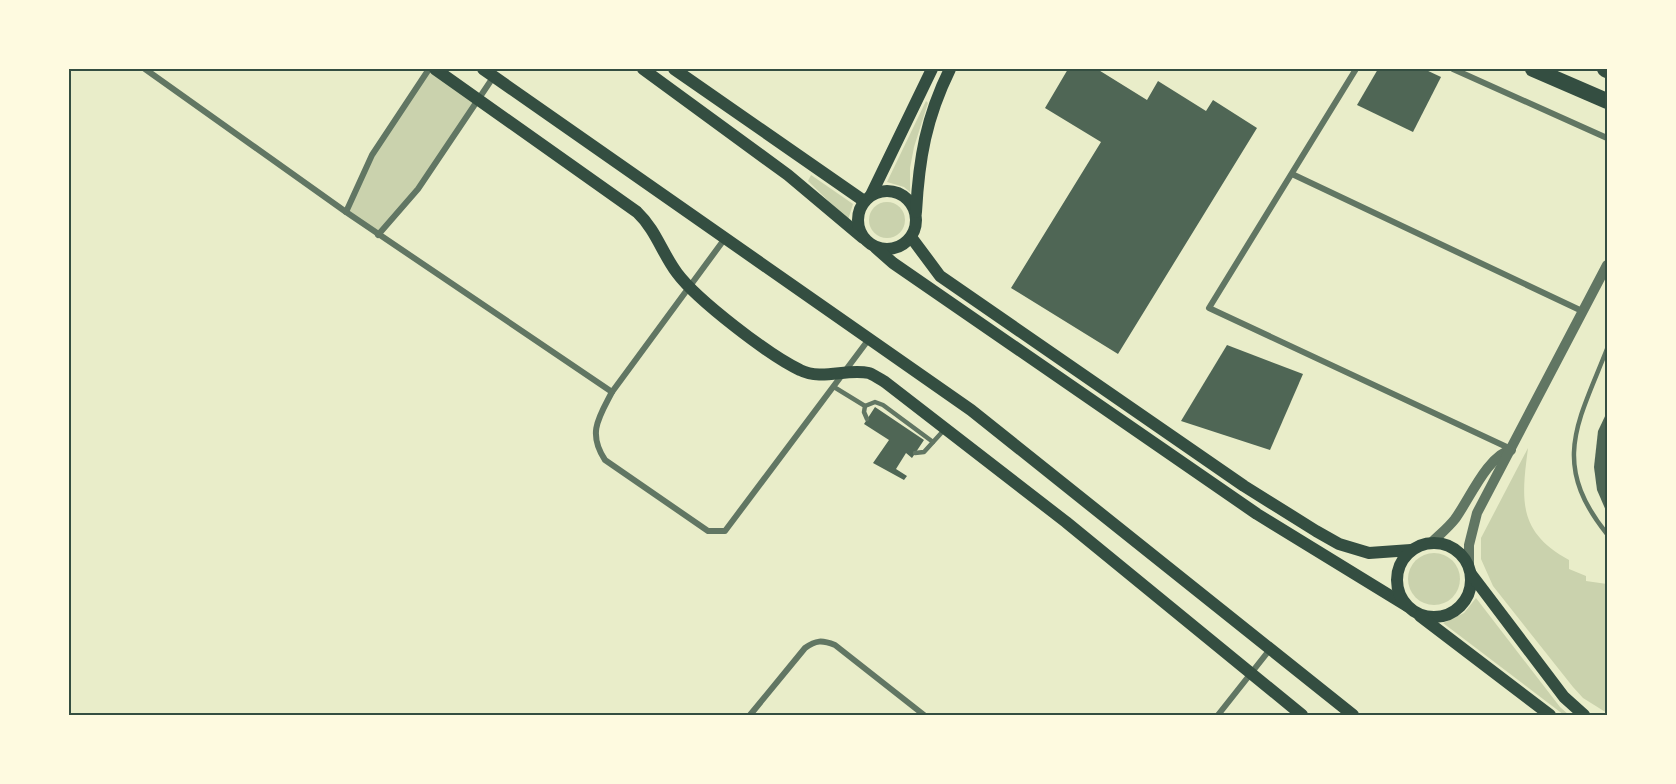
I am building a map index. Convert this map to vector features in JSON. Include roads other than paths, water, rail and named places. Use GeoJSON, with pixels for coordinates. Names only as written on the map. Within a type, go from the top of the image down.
{"type":"FeatureCollection","features":[{"type":"Feature","properties":{"kind":"highway"},"geometry":{"type":"LineString","coordinates":[[1533,69],[1607,101]]}},
{"type":"Feature","properties":{"kind":"main road"},"geometry":{"type":"LineString","coordinates":[[435,69],[638,212],[652,226],[669,261],[691,287],[725,318],[788,365],[805,372],[842,375],[869,373],[945,428],[1066,522],[1302,715]]}},
{"type":"Feature","properties":{"kind":"main road"},"geometry":{"type":"LineString","coordinates":[[483,69],[726,237],[1017,445],[1271,648],[1346,713]]}},
{"type":"Feature","properties":{"kind":"main road"},"geometry":{"type":"LineString","coordinates":[[643,69],[788,175],[893,263],[1059,380],[1257,514],[1411,609],[1550,715]]}},
{"type":"Feature","properties":{"kind":"main road"},"geometry":{"type":"LineString","coordinates":[[674,69],[800,158],[868,198]]}},
{"type":"Feature","properties":{"kind":"main road"},"geometry":{"type":"LineString","coordinates":[[863,238],[857,219],[933,69]]}},
{"type":"Feature","properties":{"kind":"main road"},"geometry":{"type":"LineString","coordinates":[[876,248],[896,248],[911,237],[916,216],[921,148],[932,109],[950,69]]}},
{"type":"Feature","properties":{"kind":"main road"},"geometry":{"type":"LineString","coordinates":[[788,175],[800,158]]}},
{"type":"Feature","properties":{"kind":"main road"},"geometry":{"type":"LineString","coordinates":[[868,198],[880,191],[899,194],[913,207],[916,216]]}},
{"type":"Feature","properties":{"kind":"main road"},"geometry":{"type":"LineString","coordinates":[[911,237],[940,276],[1244,486],[1316,531],[1352,549],[1369,553],[1411,550],[1431,543],[1455,549],[1490,602],[1564,697],[1584,715]]}},
{"type":"Feature","properties":{"kind":"main road"},"geometry":{"type":"LineString","coordinates":[[1411,550],[1399,567],[1397,577],[1401,597],[1411,609],[1435,617],[1456,610],[1469,594],[1470,571]]}},
{"type":"Feature","properties":{"kind":"street"},"geometry":{"type":"LineString","coordinates":[[145,69],[378,235],[612,392]]}},
{"type":"Feature","properties":{"kind":"street"},"geometry":{"type":"LineString","coordinates":[[346,212],[372,155],[429,69]]}},
{"type":"Feature","properties":{"kind":"street"},"geometry":{"type":"LineString","coordinates":[[1356,69],[1209,308],[1512,449]]}},
{"type":"Feature","properties":{"kind":"street"},"geometry":{"type":"LineString","coordinates":[[1453,69],[1607,138]]}},
{"type":"Feature","properties":{"kind":"street"},"geometry":{"type":"LineString","coordinates":[[378,235],[418,189],[494,76]]}},
{"type":"Feature","properties":{"kind":"street"},"geometry":{"type":"LineString","coordinates":[[1292,174],[1582,311]]}},
{"type":"Feature","properties":{"kind":"street"},"geometry":{"type":"LineString","coordinates":[[726,237],[612,392],[598,419],[595,434],[597,448],[605,460],[708,531],[725,531],[869,338]]}},
{"type":"Feature","properties":{"kind":"street"},"geometry":{"type":"LineString","coordinates":[[1470,571],[1469,544],[1477,513],[1607,265]]}},
{"type":"Feature","properties":{"kind":"street"},"geometry":{"type":"LineString","coordinates":[[1431,543],[1452,523],[1493,460],[1503,451],[1512,449]]}},
{"type":"Feature","properties":{"kind":"street"},"geometry":{"type":"LineString","coordinates":[[750,715],[805,648],[814,642],[823,641],[835,645],[924,715]]}},
{"type":"Feature","properties":{"kind":"street"},"geometry":{"type":"LineString","coordinates":[[1218,715],[1271,648]]}},
{"type":"Feature","properties":{"kind":"lane"},"geometry":{"type":"LineString","coordinates":[[1607,349],[1580,418],[1574,440],[1573,463],[1583,500],[1607,534]]}},
{"type":"Feature","properties":{"kind":"lane"},"geometry":{"type":"LineString","coordinates":[[834,387],[865,406]]}},
{"type":"Feature","properties":{"kind":"lane"},"geometry":{"type":"LineString","coordinates":[[865,406],[875,402],[883,405],[933,442]]}},
{"type":"Feature","properties":{"kind":"lane"},"geometry":{"type":"LineString","coordinates":[[865,406],[864,412],[867,419]]}},
{"type":"Feature","properties":{"kind":"lane"},"geometry":{"type":"LineString","coordinates":[[915,453],[924,452],[945,428]]}}]}
